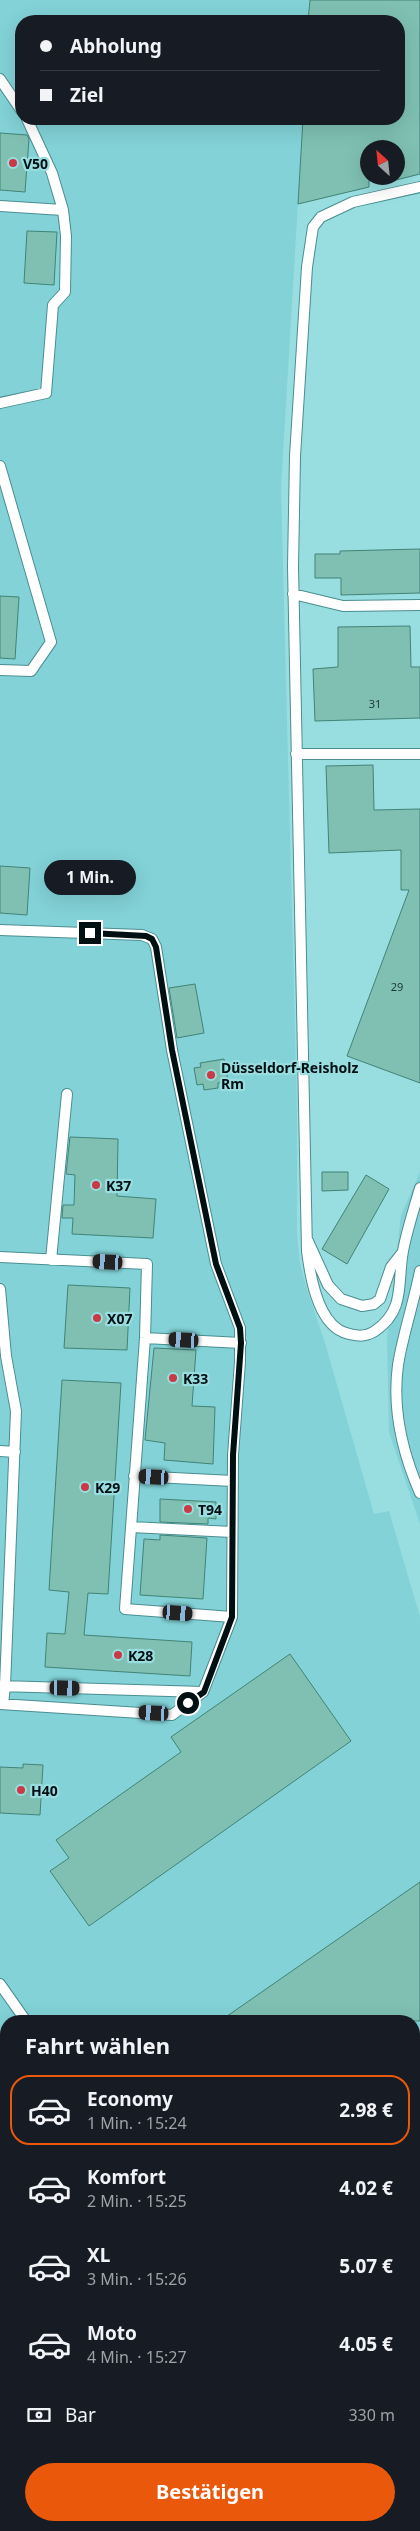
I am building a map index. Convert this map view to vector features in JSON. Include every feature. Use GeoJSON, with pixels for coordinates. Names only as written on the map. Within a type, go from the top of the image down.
{"type":"FeatureCollection","features":[{"type":"Feature","properties":{"kind":"lane"},"geometry":{"type":"LineString","coordinates":[[0,78],[15,101]]}},
{"type":"Feature","properties":{"kind":"lane"},"geometry":{"type":"LineString","coordinates":[[0,403],[46,393],[53,305],[65,292],[66,236],[63,210],[52,173],[30,125]]}},
{"type":"Feature","properties":{"kind":"lane"},"geometry":{"type":"LineString","coordinates":[[420,187],[353,202],[321,217],[313,227],[307,267],[295,456],[293,594],[307,1239],[309,1271],[322,1309],[332,1326],[352,1335],[367,1336],[385,1324],[395,1310],[402,1280],[402,1253],[420,1188]]}},
{"type":"Feature","properties":{"kind":"lane"},"geometry":{"type":"LineString","coordinates":[[0,206],[63,210]]}},
{"type":"Feature","properties":{"kind":"lane"},"geometry":{"type":"LineString","coordinates":[[0,466],[51,642],[31,671],[0,670]]}},
{"type":"Feature","properties":{"kind":"lane"},"geometry":{"type":"LineString","coordinates":[[293,594],[343,606],[420,605]]}},
{"type":"Feature","properties":{"kind":"lane"},"geometry":{"type":"LineString","coordinates":[[296,754],[420,754]]}},
{"type":"Feature","properties":{"kind":"lane"},"geometry":{"type":"LineString","coordinates":[[0,930],[120,934],[146,936],[152,939],[156,947],[172,1050],[216,1264],[240,1328],[241,1343],[233,1481],[232,1617],[204,1692],[172,1714],[1,1704],[11,1564],[16,1411],[6,1356],[0,1289]]}},
{"type":"Feature","properties":{"kind":"lane"},"geometry":{"type":"LineString","coordinates":[[50,1260],[66,1094]]}},
{"type":"Feature","properties":{"kind":"lane"},"geometry":{"type":"LineString","coordinates":[[411,1219],[420,1227]]}},
{"type":"Feature","properties":{"kind":"lane"},"geometry":{"type":"LineString","coordinates":[[307,1239],[328,1285],[341,1299],[362,1306],[374,1304],[380,1299],[391,1267],[402,1253]]}},
{"type":"Feature","properties":{"kind":"lane"},"geometry":{"type":"LineString","coordinates":[[0,1257],[147,1264],[145,1338],[125,1609],[232,1617]]}},
{"type":"Feature","properties":{"kind":"lane"},"geometry":{"type":"LineString","coordinates":[[420,1271],[398,1366],[397,1413],[407,1463],[420,1493]]}},
{"type":"Feature","properties":{"kind":"lane"},"geometry":{"type":"LineString","coordinates":[[145,1338],[241,1343]]}},
{"type":"Feature","properties":{"kind":"lane"},"geometry":{"type":"LineString","coordinates":[[0,1451],[15,1452]]}},
{"type":"Feature","properties":{"kind":"lane"},"geometry":{"type":"LineString","coordinates":[[134,1476],[233,1481]]}},
{"type":"Feature","properties":{"kind":"lane"},"geometry":{"type":"LineString","coordinates":[[131,1527],[232,1532]]}},
{"type":"Feature","properties":{"kind":"lane"},"geometry":{"type":"LineString","coordinates":[[0,1563],[11,1564]]}},
{"type":"Feature","properties":{"kind":"lane"},"geometry":{"type":"LineString","coordinates":[[3,1686],[204,1692]]}},
{"type":"Feature","properties":{"kind":"lane"},"geometry":{"type":"LineString","coordinates":[[0,1984],[22,2015]]}},
{"type":"Feature","properties":{"kind":"shaded area"},"geometry":{"type":"Polygon","coordinates":[[[0,0],[309,0],[308,15],[15,15],[15,125],[303,125],[281,487],[297,1109],[297,1232],[300,1264],[325,1343],[374,1514],[389,1511],[420,1617],[420,2015],[0,2015],[0,0]]]}},
{"type":"Feature","properties":{"kind":"shaded area"},"geometry":{"type":"Polygon","coordinates":[[[420,1172],[420,1524],[389,1432],[387,1337],[401,1215],[420,1172]]]}},
{"type":"Feature","properties":{"kind":"building"},"geometry":{"type":"Polygon","coordinates":[[[310,0],[420,0],[420,174],[405,178],[405,140],[360,140],[360,185],[369,185],[369,187],[298,204],[303,125],[405,125],[405,15],[309,15],[310,0]]]}},
{"type":"Feature","properties":{"kind":"building","name":"V50"},"geometry":{"type":"Polygon","coordinates":[[[0,133],[27,135],[29,139],[25,192],[0,190],[0,133]]]}},
{"type":"Feature","properties":{"kind":"building"},"geometry":{"type":"Polygon","coordinates":[[[27,231],[57,232],[54,285],[24,283],[27,231]]]}},
{"type":"Feature","properties":{"kind":"building"},"geometry":{"type":"Polygon","coordinates":[[[420,549],[420,593],[341,595],[341,578],[315,578],[315,554],[340,554],[340,551],[420,549]]]}},
{"type":"Feature","properties":{"kind":"building"},"geometry":{"type":"Polygon","coordinates":[[[0,596],[19,597],[15,659],[0,658],[0,596]]]}},
{"type":"Feature","properties":{"kind":"building"},"geometry":{"type":"Polygon","coordinates":[[[410,626],[411,667],[420,667],[420,718],[315,721],[313,669],[338,667],[338,627],[410,626]]]}},
{"type":"Feature","properties":{"kind":"building"},"geometry":{"type":"Polygon","coordinates":[[[373,765],[374,810],[420,809],[420,1083],[347,1056],[409,890],[401,890],[401,850],[329,853],[326,766],[373,765]]]}},
{"type":"Feature","properties":{"kind":"building"},"geometry":{"type":"Polygon","coordinates":[[[0,866],[30,868],[27,915],[0,913],[0,866]]]}},
{"type":"Feature","properties":{"kind":"building"},"geometry":{"type":"Polygon","coordinates":[[[195,984],[204,1033],[177,1038],[169,988],[195,984]]]}},
{"type":"Feature","properties":{"kind":"building","name":"Düsseldorf-Reisholz Rm"},"geometry":{"type":"Polygon","coordinates":[[[224,1059],[228,1081],[218,1083],[218,1088],[204,1090],[203,1084],[197,1085],[194,1068],[201,1067],[200,1063],[224,1059]]]}},
{"type":"Feature","properties":{"kind":"building","name":"K37"},"geometry":{"type":"Polygon","coordinates":[[[70,1137],[118,1139],[117,1196],[156,1199],[153,1238],[72,1234],[73,1218],[62,1218],[63,1205],[74,1205],[75,1175],[66,1174],[70,1137]]]}},
{"type":"Feature","properties":{"kind":"building"},"geometry":{"type":"Polygon","coordinates":[[[322,1172],[348,1172],[348,1190],[322,1191],[322,1172]]]}},
{"type":"Feature","properties":{"kind":"building"},"geometry":{"type":"Polygon","coordinates":[[[366,1175],[389,1189],[347,1264],[322,1249],[366,1175]]]}},
{"type":"Feature","properties":{"kind":"building","name":"X07"},"geometry":{"type":"Polygon","coordinates":[[[68,1285],[130,1288],[127,1350],[64,1348],[68,1285]]]}},
{"type":"Feature","properties":{"kind":"building","name":"K33"},"geometry":{"type":"Polygon","coordinates":[[[154,1348],[196,1350],[192,1406],[215,1407],[213,1464],[164,1460],[165,1443],[145,1440],[154,1348]]]}},
{"type":"Feature","properties":{"kind":"building","name":"K29"},"geometry":{"type":"Polygon","coordinates":[[[62,1380],[121,1383],[108,1594],[88,1593],[84,1635],[192,1642],[190,1676],[45,1667],[47,1633],[65,1634],[69,1592],[49,1590],[62,1380]]]}},
{"type":"Feature","properties":{"kind":"building","name":"T94"},"geometry":{"type":"Polygon","coordinates":[[[160,1499],[216,1502],[216,1519],[208,1518],[208,1524],[160,1522],[160,1499]]]}},
{"type":"Feature","properties":{"kind":"building"},"geometry":{"type":"Polygon","coordinates":[[[160,1535],[207,1538],[203,1599],[140,1595],[144,1539],[160,1540],[160,1535]]]}},
{"type":"Feature","properties":{"kind":"building"},"geometry":{"type":"Polygon","coordinates":[[[290,1654],[351,1741],[89,1926],[50,1871],[69,1858],[56,1840],[181,1752],[171,1737],[290,1654]]]}},
{"type":"Feature","properties":{"kind":"building","name":"H40"},"geometry":{"type":"Polygon","coordinates":[[[23,1764],[43,1765],[40,1815],[0,1813],[0,1767],[23,1768],[23,1764]]]}},
{"type":"Feature","properties":{"kind":"building"},"geometry":{"type":"Polygon","coordinates":[[[420,1882],[420,2015],[229,2015],[420,1882]]]}},
{"type":"Feature","properties":{"kind":"place","name":"V50"},"geometry":{"type":"Point","coordinates":[13,163]}},
{"type":"Feature","properties":{"kind":"place","name":"Düsseldorf-Reisholz Rm"},"geometry":{"type":"Point","coordinates":[211,1075]}},
{"type":"Feature","properties":{"kind":"place","name":"K37"},"geometry":{"type":"Point","coordinates":[96,1185]}},
{"type":"Feature","properties":{"kind":"place","name":"X07"},"geometry":{"type":"Point","coordinates":[97,1318]}},
{"type":"Feature","properties":{"kind":"place","name":"K33"},"geometry":{"type":"Point","coordinates":[173,1378]}},
{"type":"Feature","properties":{"kind":"place","name":"K29"},"geometry":{"type":"Point","coordinates":[85,1487]}},
{"type":"Feature","properties":{"kind":"place","name":"T94"},"geometry":{"type":"Point","coordinates":[188,1509]}},
{"type":"Feature","properties":{"kind":"place","name":"K28"},"geometry":{"type":"Point","coordinates":[118,1655]}},
{"type":"Feature","properties":{"kind":"place","name":"H40"},"geometry":{"type":"Point","coordinates":[21,1790]}},
{"type":"Feature","properties":{"kind":"route"},"geometry":{"type":"LineString","coordinates":[[90,933],[146,936],[152,939],[156,947],[172,1050],[216,1264],[240,1328],[240,1362],[233,1455],[232,1617],[204,1692],[188,1703]]}}]}
